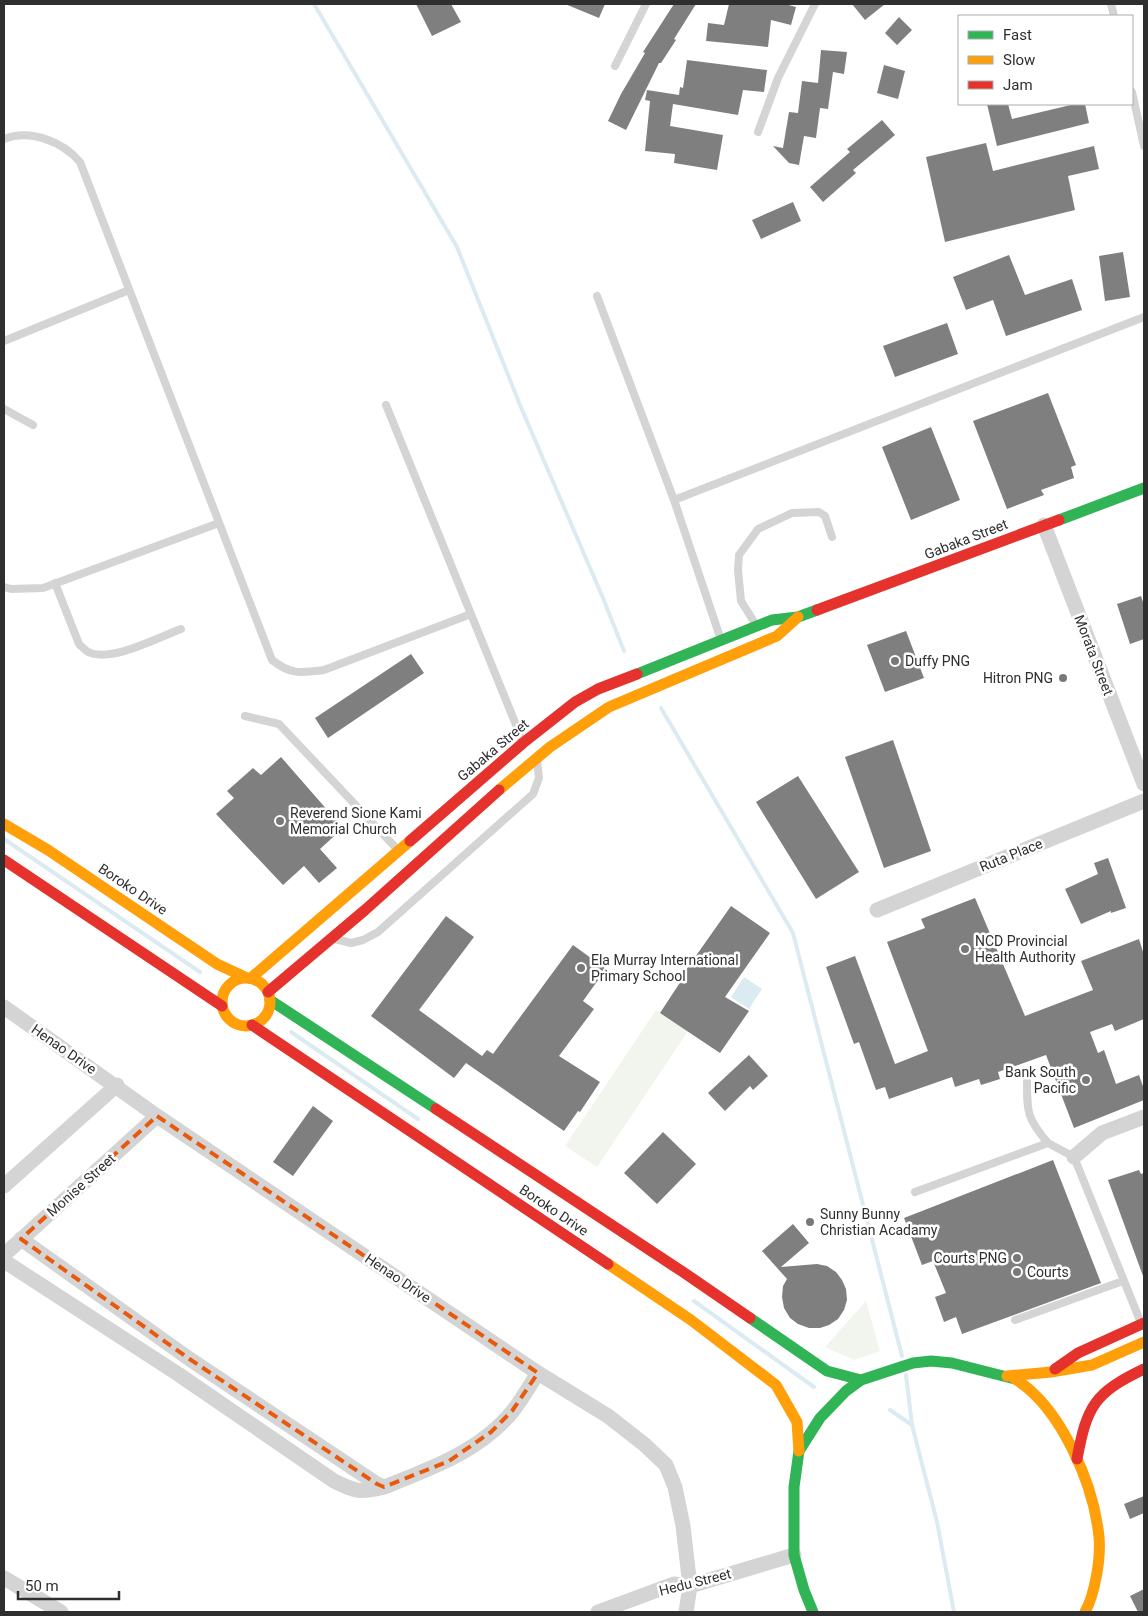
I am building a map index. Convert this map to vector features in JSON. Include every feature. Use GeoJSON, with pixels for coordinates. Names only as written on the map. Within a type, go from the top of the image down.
{"type":"FeatureCollection","features":[{"type":"Feature","properties":{"kind":"main road","name":"Gabaka Street"},"geometry":{"type":"LineString","coordinates":[[269,996],[333,938],[530,751],[574,702],[598,689],[756,626],[772,620],[798,618],[1144,488]]}},
{"type":"Feature","properties":{"kind":"main road","name":"Gabaka Street"},"geometry":{"type":"LineString","coordinates":[[249,978],[399,851],[530,751],[609,707],[777,636],[798,618]]}},
{"type":"Feature","properties":{"kind":"main road","name":"Boroko Drive"},"geometry":{"type":"LineString","coordinates":[[4,824],[48,850],[217,964],[249,978]]}},
{"type":"Feature","properties":{"kind":"main road"},"geometry":{"type":"LineString","coordinates":[[4,860],[222,1006]]}},
{"type":"Feature","properties":{"kind":"main road"},"geometry":{"type":"LineString","coordinates":[[249,978],[262,983],[269,996],[270,1008],[266,1016],[257,1023],[252,1025],[236,1024],[225,1014],[222,1006],[223,994],[235,980],[249,978]]}},
{"type":"Feature","properties":{"kind":"main road","name":"Boroko Drive"},"geometry":{"type":"LineString","coordinates":[[269,996],[683,1272],[827,1371],[861,1380]]}},
{"type":"Feature","properties":{"kind":"main road","name":"Boroko Drive"},"geometry":{"type":"LineString","coordinates":[[252,1025],[691,1320],[776,1385],[797,1422],[799,1451]]}},
{"type":"Feature","properties":{"kind":"main road"},"geometry":{"type":"LineString","coordinates":[[1051,1372],[1078,1353],[1143,1324]]}},
{"type":"Feature","properties":{"kind":"main road"},"geometry":{"type":"LineString","coordinates":[[1007,1376],[1051,1372],[1092,1365],[1144,1342]]}},
{"type":"Feature","properties":{"kind":"main road"},"geometry":{"type":"LineString","coordinates":[[812,1612],[794,1555],[794,1487],[799,1451],[820,1418],[846,1391],[861,1380],[913,1363],[931,1361],[952,1363],[1016,1379],[1030,1390],[1052,1414],[1070,1441],[1088,1486],[1099,1537],[1099,1556],[1090,1603],[1085,1612]]}},
{"type":"Feature","properties":{"kind":"main road"},"geometry":{"type":"LineString","coordinates":[[1077,1459],[1083,1426],[1099,1396],[1108,1388],[1144,1369]]}},
{"type":"Feature","properties":{"kind":"street","name":"Morata Street"},"geometry":{"type":"LineString","coordinates":[[1044,525],[1144,784]]}},
{"type":"Feature","properties":{"kind":"street","name":"Ruta Place"},"geometry":{"type":"LineString","coordinates":[[877,910],[1144,801]]}},
{"type":"Feature","properties":{"kind":"street","name":"Henao Drive"},"geometry":{"type":"LineString","coordinates":[[4,1007],[117,1085],[157,1116],[538,1373],[608,1416],[645,1445],[666,1465],[675,1487],[683,1526],[690,1586],[686,1612]]}},
{"type":"Feature","properties":{"kind":"street"},"geometry":{"type":"LineString","coordinates":[[4,1186],[117,1085]]}},
{"type":"Feature","properties":{"kind":"street","name":"Monise Street"},"geometry":{"type":"LineString","coordinates":[[9,1249],[157,1116]]}},
{"type":"Feature","properties":{"kind":"street"},"geometry":{"type":"LineString","coordinates":[[1074,1157],[1102,1133],[1144,1117]]}},
{"type":"Feature","properties":{"kind":"street"},"geometry":{"type":"LineString","coordinates":[[9,1249],[191,1360],[381,1486]]}},
{"type":"Feature","properties":{"kind":"street"},"geometry":{"type":"LineString","coordinates":[[9,1249],[178,1374],[334,1481],[350,1489],[366,1492],[449,1461],[492,1432],[512,1411],[538,1373]]}},
{"type":"Feature","properties":{"kind":"street","name":"Hedu Street"},"geometry":{"type":"LineString","coordinates":[[598,1612],[674,1584],[690,1586],[794,1555]]}},
{"type":"Feature","properties":{"kind":"street"},"geometry":{"type":"LineString","coordinates":[[4,1578],[61,1612]]}},
{"type":"Feature","properties":{"kind":"lane"},"geometry":{"type":"LineString","coordinates":[[615,66],[646,4]]}},
{"type":"Feature","properties":{"kind":"lane"},"geometry":{"type":"LineString","coordinates":[[758,132],[778,78],[815,4]]}},
{"type":"Feature","properties":{"kind":"lane"},"geometry":{"type":"LineString","coordinates":[[1133,96],[1144,146]]}},
{"type":"Feature","properties":{"kind":"lane"},"geometry":{"type":"LineString","coordinates":[[4,140],[21,135],[48,140],[59,144],[72,153],[80,162],[272,660],[289,671],[300,673],[324,670],[471,614]]}},
{"type":"Feature","properties":{"kind":"lane"},"geometry":{"type":"LineString","coordinates":[[4,341],[129,290]]}},
{"type":"Feature","properties":{"kind":"lane"},"geometry":{"type":"LineString","coordinates":[[597,296],[674,500],[721,640]]}},
{"type":"Feature","properties":{"kind":"lane"},"geometry":{"type":"LineString","coordinates":[[674,500],[1144,316]]}},
{"type":"Feature","properties":{"kind":"lane"},"geometry":{"type":"LineString","coordinates":[[333,938],[352,943],[363,940],[378,932],[533,794],[539,778],[530,751],[471,614],[386,405]]}},
{"type":"Feature","properties":{"kind":"lane"},"geometry":{"type":"LineString","coordinates":[[4,409],[33,425]]}},
{"type":"Feature","properties":{"kind":"lane"},"geometry":{"type":"LineString","coordinates":[[756,626],[741,601],[738,570],[739,556],[758,529],[792,513],[819,512],[825,516],[832,536]]}},
{"type":"Feature","properties":{"kind":"lane"},"geometry":{"type":"LineString","coordinates":[[4,587],[28,590],[43,588],[219,523]]}},
{"type":"Feature","properties":{"kind":"lane"},"geometry":{"type":"LineString","coordinates":[[55,584],[79,644],[87,652],[96,654],[120,652],[181,629]]}},
{"type":"Feature","properties":{"kind":"lane"},"geometry":{"type":"LineString","coordinates":[[245,716],[279,724],[399,851]]}},
{"type":"Feature","properties":{"kind":"lane"},"geometry":{"type":"LineString","coordinates":[[1027,1081],[1028,1113],[1038,1131],[1048,1143],[1074,1157],[1123,1281],[1143,1324]]}},
{"type":"Feature","properties":{"kind":"lane"},"geometry":{"type":"LineString","coordinates":[[915,1192],[1048,1143]]}},
{"type":"Feature","properties":{"kind":"lane"},"geometry":{"type":"LineString","coordinates":[[1015,1320],[1123,1281]]}},
{"type":"Feature","properties":{"kind":"highlighted area"},"geometry":{"type":"Polygon","coordinates":[[[157,1116],[538,1373],[512,1411],[491,1432],[449,1461],[384,1487],[191,1360],[21,1239],[157,1116]]]}},
{"type":"Feature","properties":{"kind":"shaded area"},"geometry":{"type":"Polygon","coordinates":[[[744,977],[762,989],[749,1009],[731,997],[744,977]]]}},
{"type":"Feature","properties":{"kind":"shaded area"},"geometry":{"type":"Polygon","coordinates":[[[656,1010],[688,1031],[597,1167],[565,1146],[656,1010]]]}},
{"type":"Feature","properties":{"kind":"shaded area"},"geometry":{"type":"Polygon","coordinates":[[[866,1301],[880,1351],[854,1360],[825,1347],[866,1301]]]}},
{"type":"Feature","properties":{"kind":"building"},"geometry":{"type":"Polygon","coordinates":[[[416,4],[451,4],[461,22],[432,36],[416,4]]]}},
{"type":"Feature","properties":{"kind":"building"},"geometry":{"type":"Polygon","coordinates":[[[565,4],[605,4],[599,18],[565,4]]]}},
{"type":"Feature","properties":{"kind":"building"},"geometry":{"type":"Polygon","coordinates":[[[674,4],[696,4],[674,39],[676,40],[661,63],[659,63],[626,130],[608,121],[645,53],[643,52],[674,4]]]}},
{"type":"Feature","properties":{"kind":"building"},"geometry":{"type":"Polygon","coordinates":[[[729,4],[785,4],[796,7],[791,25],[771,20],[768,47],[706,41],[708,23],[724,25],[729,4]]]}},
{"type":"Feature","properties":{"kind":"building"},"geometry":{"type":"Polygon","coordinates":[[[852,4],[885,4],[865,20],[852,4]]]}},
{"type":"Feature","properties":{"kind":"building"},"geometry":{"type":"Polygon","coordinates":[[[899,17],[912,30],[897,45],[885,33],[899,17]]]}},
{"type":"Feature","properties":{"kind":"building"},"geometry":{"type":"Polygon","coordinates":[[[821,50],[847,52],[844,74],[833,72],[828,109],[820,108],[816,138],[804,136],[799,165],[789,163],[773,146],[783,148],[789,112],[798,113],[802,81],[818,83],[821,50]]]}},
{"type":"Feature","properties":{"kind":"building"},"geometry":{"type":"Polygon","coordinates":[[[687,60],[767,70],[764,92],[743,90],[738,115],[673,104],[670,126],[723,135],[717,170],[674,163],[675,154],[645,151],[650,101],[645,100],[647,90],[679,95],[680,87],[683,88],[687,60]]]}},
{"type":"Feature","properties":{"kind":"building"},"geometry":{"type":"Polygon","coordinates":[[[884,65],[905,71],[898,99],[877,93],[884,65]]]}},
{"type":"Feature","properties":{"kind":"building"},"geometry":{"type":"Polygon","coordinates":[[[987,105],[1008,105],[1012,119],[1071,105],[1085,105],[1089,123],[997,146],[987,105]]]}},
{"type":"Feature","properties":{"kind":"building"},"geometry":{"type":"Polygon","coordinates":[[[882,120],[895,135],[853,170],[856,173],[823,202],[810,187],[850,152],[847,149],[882,120]]]}},
{"type":"Feature","properties":{"kind":"building"},"geometry":{"type":"Polygon","coordinates":[[[986,143],[993,171],[1094,146],[1099,169],[1068,176],[1075,210],[945,242],[926,157],[986,143]]]}},
{"type":"Feature","properties":{"kind":"building"},"geometry":{"type":"Polygon","coordinates":[[[793,202],[801,221],[761,239],[752,220],[793,202]]]}},
{"type":"Feature","properties":{"kind":"building"},"geometry":{"type":"Polygon","coordinates":[[[1123,252],[1130,297],[1105,301],[1099,256],[1123,252]]]}},
{"type":"Feature","properties":{"kind":"building"},"geometry":{"type":"Polygon","coordinates":[[[1009,255],[1025,295],[1072,279],[1082,310],[1006,336],[993,300],[966,310],[953,277],[1009,255]]]}},
{"type":"Feature","properties":{"kind":"building"},"geometry":{"type":"Polygon","coordinates":[[[947,323],[958,354],[895,377],[883,346],[947,323]]]}},
{"type":"Feature","properties":{"kind":"building"},"geometry":{"type":"Polygon","coordinates":[[[1048,393],[1076,465],[1071,467],[1074,478],[1041,490],[1044,495],[1007,509],[973,421],[1048,393]]]}},
{"type":"Feature","properties":{"kind":"building"},"geometry":{"type":"Polygon","coordinates":[[[931,427],[960,500],[911,520],[882,447],[931,427]]]}},
{"type":"Feature","properties":{"kind":"building"},"geometry":{"type":"Polygon","coordinates":[[[1141,596],[1144,605],[1144,639],[1130,644],[1117,604],[1141,596]]]}},
{"type":"Feature","properties":{"kind":"building","name":"Duffy PNG"},"geometry":{"type":"Polygon","coordinates":[[[906,631],[924,678],[885,692],[867,645],[906,631]]]}},
{"type":"Feature","properties":{"kind":"building"},"geometry":{"type":"Polygon","coordinates":[[[411,654],[424,673],[328,738],[315,718],[411,654]]]}},
{"type":"Feature","properties":{"kind":"building"},"geometry":{"type":"Polygon","coordinates":[[[893,740],[931,851],[884,868],[845,757],[893,740]]]}},
{"type":"Feature","properties":{"kind":"building","name":"Reverend Sione Kami Memorial Church"},"geometry":{"type":"Polygon","coordinates":[[[281,757],[343,828],[320,849],[337,868],[319,883],[304,866],[283,885],[216,814],[234,798],[227,791],[253,768],[261,775],[281,757]]]}},
{"type":"Feature","properties":{"kind":"building"},"geometry":{"type":"Polygon","coordinates":[[[798,776],[859,872],[816,899],[756,802],[798,776]]]}},
{"type":"Feature","properties":{"kind":"building"},"geometry":{"type":"Polygon","coordinates":[[[1108,858],[1126,908],[1111,913],[1111,911],[1081,924],[1065,889],[1098,874],[1094,863],[1108,858]]]}},
{"type":"Feature","properties":{"kind":"building"},"geometry":{"type":"Polygon","coordinates":[[[975,898],[1025,1016],[1093,990],[1081,961],[1139,939],[1144,955],[1144,1019],[1115,1031],[1112,1024],[1090,1032],[1098,1053],[1104,1050],[1116,1084],[1139,1075],[1144,1089],[1144,1100],[1074,1128],[1046,1055],[998,1072],[1000,1079],[981,1085],[979,1079],[955,1087],[952,1077],[889,1099],[885,1087],[876,1090],[859,1042],[854,1044],[826,967],[855,956],[895,1064],[928,1051],[887,942],[925,928],[921,919],[975,898]]]}},
{"type":"Feature","properties":{"kind":"building"},"geometry":{"type":"Polygon","coordinates":[[[731,906],[770,933],[725,997],[749,1011],[720,1053],[660,1013],[681,981],[679,980],[731,906]]]}},
{"type":"Feature","properties":{"kind":"building"},"geometry":{"type":"Polygon","coordinates":[[[446,916],[474,937],[419,1010],[482,1056],[487,1050],[493,1054],[573,945],[606,969],[583,1001],[594,1009],[559,1056],[600,1082],[580,1112],[578,1111],[564,1131],[466,1063],[454,1078],[371,1016],[446,916]]]}},
{"type":"Feature","properties":{"kind":"building"},"geometry":{"type":"Polygon","coordinates":[[[749,1055],[768,1076],[753,1090],[750,1086],[725,1111],[708,1093],[749,1055]]]}},
{"type":"Feature","properties":{"kind":"building"},"geometry":{"type":"Polygon","coordinates":[[[313,1106],[333,1121],[293,1176],[273,1162],[313,1106]]]}},
{"type":"Feature","properties":{"kind":"building"},"geometry":{"type":"Polygon","coordinates":[[[663,1132],[696,1164],[657,1204],[624,1173],[663,1132]]]}},
{"type":"Feature","properties":{"kind":"building","name":"Courts"},"geometry":{"type":"Polygon","coordinates":[[[1053,1160],[1101,1283],[962,1334],[956,1317],[944,1322],[935,1297],[946,1293],[933,1261],[922,1265],[904,1218],[1053,1160]]]}},
{"type":"Feature","properties":{"kind":"building"},"geometry":{"type":"Polygon","coordinates":[[[1139,1170],[1141,1174],[1144,1173],[1144,1276],[1108,1180],[1139,1170]]]}},
{"type":"Feature","properties":{"kind":"building"},"geometry":{"type":"Polygon","coordinates":[[[793,1224],[809,1243],[781,1267],[817,1264],[827,1266],[836,1272],[846,1289],[847,1300],[844,1310],[838,1319],[820,1328],[809,1328],[798,1324],[790,1318],[784,1308],[782,1297],[783,1286],[787,1279],[762,1251],[793,1224]]]}},
{"type":"Feature","properties":{"kind":"building"},"geometry":{"type":"Polygon","coordinates":[[[1144,1496],[1144,1513],[1130,1519],[1124,1504],[1144,1496]]]}},
{"type":"Feature","properties":{"kind":"building"},"geometry":{"type":"Polygon","coordinates":[[[1144,1589],[1144,1612],[1138,1612],[1130,1596],[1144,1589]]]}},
{"type":"Feature","properties":{"kind":"waterway"},"geometry":{"type":"LineString","coordinates":[[314,4],[457,247],[520,405],[624,651]]}},
{"type":"Feature","properties":{"kind":"waterway"},"geometry":{"type":"LineString","coordinates":[[661,708],[793,933],[902,1356]]}},
{"type":"Feature","properties":{"kind":"waterway"},"geometry":{"type":"LineString","coordinates":[[4,839],[200,972]]}},
{"type":"Feature","properties":{"kind":"waterway"},"geometry":{"type":"LineString","coordinates":[[291,1032],[418,1119]]}},
{"type":"Feature","properties":{"kind":"waterway"},"geometry":{"type":"LineString","coordinates":[[521,1189],[587,1231]]}},
{"type":"Feature","properties":{"kind":"waterway"},"geometry":{"type":"LineString","coordinates":[[694,1301],[814,1387]]}},
{"type":"Feature","properties":{"kind":"waterway"},"geometry":{"type":"LineString","coordinates":[[906,1375],[912,1425],[937,1522],[954,1612]]}},
{"type":"Feature","properties":{"kind":"waterway"},"geometry":{"type":"LineString","coordinates":[[890,1410],[912,1425]]}},
{"type":"Feature","properties":{"kind":"traffic: fast"},"geometry":{"type":"LineString","coordinates":[[1059,520],[1144,488]]}},
{"type":"Feature","properties":{"kind":"traffic: fast"},"geometry":{"type":"LineString","coordinates":[[637,674],[772,620],[798,617],[817,610]]}},
{"type":"Feature","properties":{"kind":"traffic: fast"},"geometry":{"type":"LineString","coordinates":[[270,1000],[436,1109]]}},
{"type":"Feature","properties":{"kind":"traffic: fast"},"geometry":{"type":"LineString","coordinates":[[750,1318],[827,1371],[861,1380]]}},
{"type":"Feature","properties":{"kind":"traffic: fast"},"geometry":{"type":"LineString","coordinates":[[813,1612],[804,1590],[794,1555],[794,1487],[799,1451],[820,1418],[846,1391],[861,1380],[913,1363],[931,1361],[952,1363],[1015,1379]]}},
{"type":"Feature","properties":{"kind":"traffic: slow"},"geometry":{"type":"LineString","coordinates":[[499,790],[550,747],[609,707],[777,636],[798,617]]}},
{"type":"Feature","properties":{"kind":"traffic: slow"},"geometry":{"type":"LineString","coordinates":[[4,824],[48,850],[217,964],[247,978]]}},
{"type":"Feature","properties":{"kind":"traffic: slow"},"geometry":{"type":"LineString","coordinates":[[251,978],[410,841]]}},
{"type":"Feature","properties":{"kind":"traffic: slow"},"geometry":{"type":"LineString","coordinates":[[241,978],[251,978],[263,985],[270,997],[270,1002],[270,1007],[263,1019],[251,1026],[241,1026],[233,1022],[226,1015],[222,1007],[222,997],[226,989],[233,982],[241,978]]}},
{"type":"Feature","properties":{"kind":"traffic: slow"},"geometry":{"type":"LineString","coordinates":[[608,1264],[691,1320],[776,1385],[797,1422],[799,1451]]}},
{"type":"Feature","properties":{"kind":"traffic: slow"},"geometry":{"type":"LineString","coordinates":[[1007,1376],[1051,1372],[1092,1365],[1144,1342]]}},
{"type":"Feature","properties":{"kind":"traffic: slow"},"geometry":{"type":"LineString","coordinates":[[1015,1379],[1032,1392],[1047,1408],[1072,1449],[1090,1494],[1096,1516],[1099,1555],[1094,1586],[1085,1612]]}},
{"type":"Feature","properties":{"kind":"traffic: jam"},"geometry":{"type":"LineString","coordinates":[[817,610],[1059,520]]}},
{"type":"Feature","properties":{"kind":"traffic: jam"},"geometry":{"type":"LineString","coordinates":[[410,841],[523,743],[575,702],[598,689],[637,674]]}},
{"type":"Feature","properties":{"kind":"traffic: jam"},"geometry":{"type":"LineString","coordinates":[[268,992],[365,910],[499,790]]}},
{"type":"Feature","properties":{"kind":"traffic: jam"},"geometry":{"type":"LineString","coordinates":[[4,860],[222,1006]]}},
{"type":"Feature","properties":{"kind":"traffic: jam"},"geometry":{"type":"LineString","coordinates":[[252,1025],[608,1264]]}},
{"type":"Feature","properties":{"kind":"traffic: jam"},"geometry":{"type":"LineString","coordinates":[[436,1109],[750,1318]]}},
{"type":"Feature","properties":{"kind":"traffic: jam"},"geometry":{"type":"LineString","coordinates":[[1055,1369],[1078,1353],[1144,1323]]}},
{"type":"Feature","properties":{"kind":"traffic: jam"},"geometry":{"type":"LineString","coordinates":[[1077,1459],[1089,1414],[1096,1403],[1103,1394],[1114,1386],[1144,1369]]}},
{"type":"Feature","properties":{"kind":"place","name":"Duffy PNG"},"geometry":{"type":"Point","coordinates":[895,661]}},
{"type":"Feature","properties":{"kind":"place","name":"Hitron PNG"},"geometry":{"type":"Point","coordinates":[1063,678]}},
{"type":"Feature","properties":{"kind":"place","name":"Reverend Sione Kami Memorial Church"},"geometry":{"type":"Point","coordinates":[280,821]}},
{"type":"Feature","properties":{"kind":"place","name":"NCD Provincial Health Authority"},"geometry":{"type":"Point","coordinates":[965,949]}},
{"type":"Feature","properties":{"kind":"place","name":"Ela Murray International Primary School"},"geometry":{"type":"Point","coordinates":[581,968]}},
{"type":"Feature","properties":{"kind":"place","name":"Bank South Pacific"},"geometry":{"type":"Point","coordinates":[1086,1080]}},
{"type":"Feature","properties":{"kind":"place","name":"Sunny Bunny Christian Acadamy"},"geometry":{"type":"Point","coordinates":[810,1222]}},
{"type":"Feature","properties":{"kind":"place","name":"Courts PNG"},"geometry":{"type":"Point","coordinates":[1017,1258]}},
{"type":"Feature","properties":{"kind":"place","name":"Courts"},"geometry":{"type":"Point","coordinates":[1017,1272]}}]}
